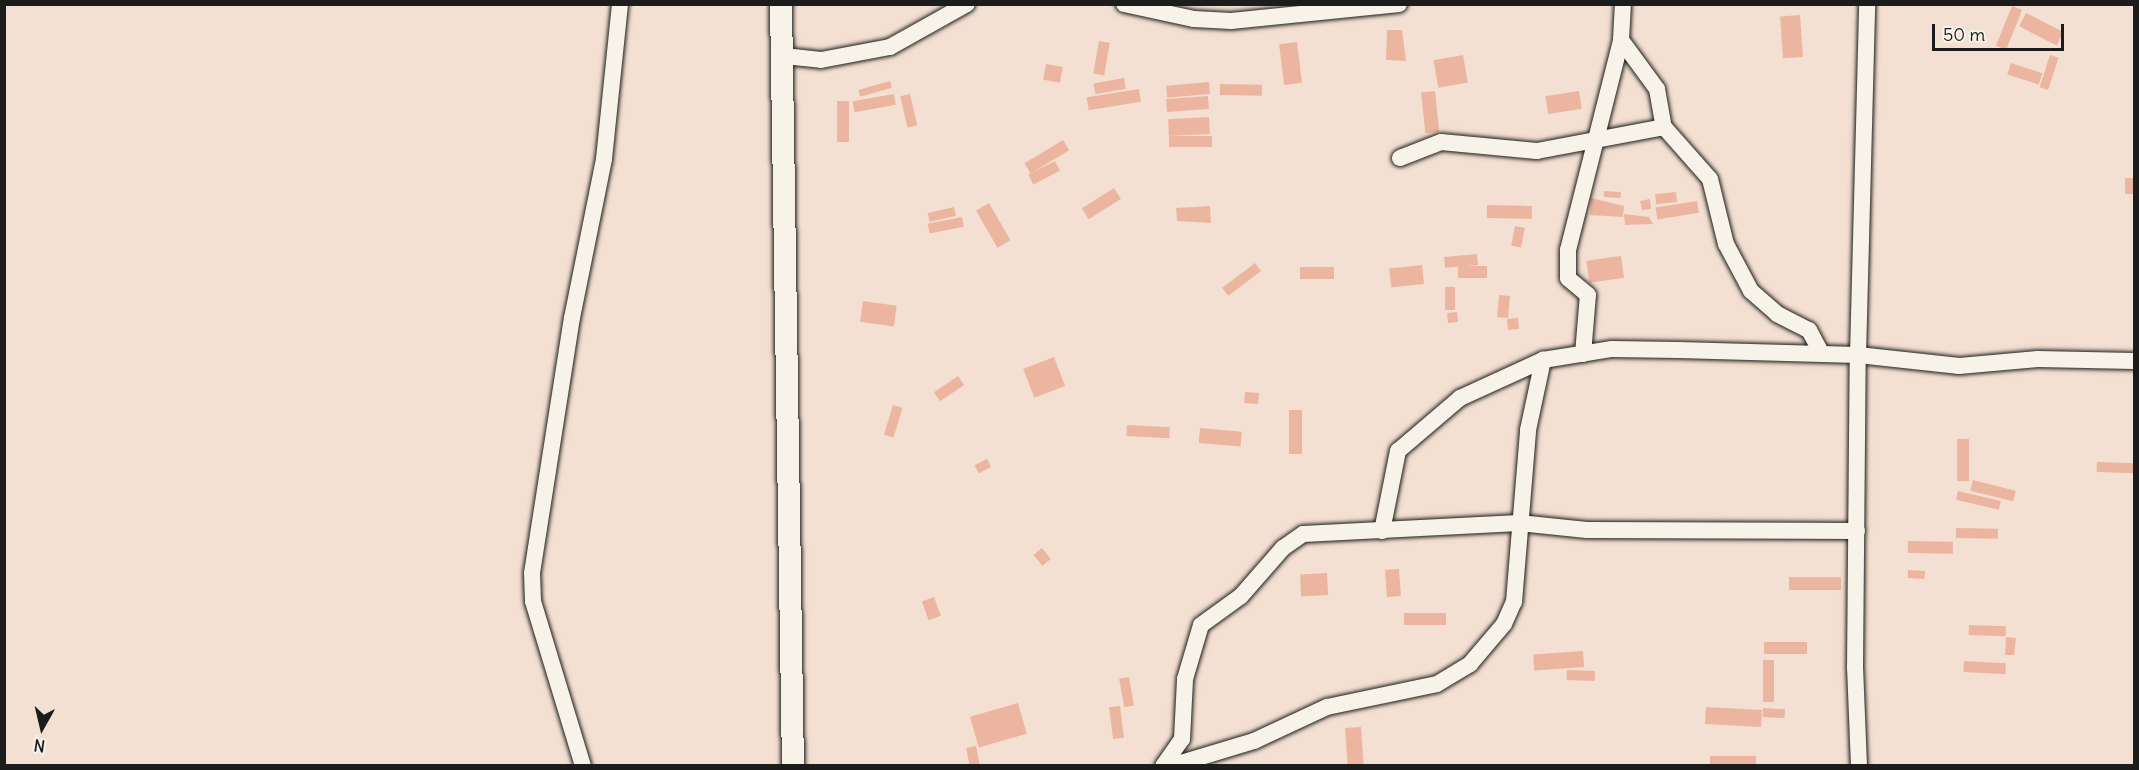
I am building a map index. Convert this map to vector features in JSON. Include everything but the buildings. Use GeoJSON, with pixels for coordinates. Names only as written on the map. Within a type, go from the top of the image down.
{"type":"FeatureCollection","features":[{"type":"Feature","properties":{"kind":"main road"},"geometry":{"type":"LineString","coordinates":[[782,4],[793,765]]}},
{"type":"Feature","properties":{"kind":"street"},"geometry":{"type":"LineString","coordinates":[[583,765],[533,601],[532,573],[574,307],[604,159],[620,4]]}},
{"type":"Feature","properties":{"kind":"street"},"geometry":{"type":"LineString","coordinates":[[784,56],[820,60],[890,47],[967,4]]}},
{"type":"Feature","properties":{"kind":"street"},"geometry":{"type":"LineString","coordinates":[[1124,4],[1194,19],[1231,21],[1399,4]]}},
{"type":"Feature","properties":{"kind":"street"},"geometry":{"type":"LineString","coordinates":[[1583,354],[1588,296],[1571,283],[1567,262],[1594,138],[1621,40],[1623,4]]}},
{"type":"Feature","properties":{"kind":"street"},"geometry":{"type":"LineString","coordinates":[[1859,765],[1858,355],[1867,4]]}},
{"type":"Feature","properties":{"kind":"street"},"geometry":{"type":"LineString","coordinates":[[1621,40],[1657,89],[1664,127],[1710,179],[1726,244],[1751,291],[1777,314],[1809,330],[1822,354]]}},
{"type":"Feature","properties":{"kind":"street"},"geometry":{"type":"LineString","coordinates":[[1400,158],[1441,142],[1537,151],[1594,138],[1664,127]]}},
{"type":"Feature","properties":{"kind":"street"},"geometry":{"type":"LineString","coordinates":[[1382,531],[1398,451],[1460,398],[1543,360],[1583,354],[1666,350],[1858,355],[1959,366],[2038,359],[2134,361]]}},
{"type":"Feature","properties":{"kind":"street"},"geometry":{"type":"LineString","coordinates":[[1171,765],[1254,741],[1327,706],[1437,684],[1460,673],[1511,612],[1528,430],[1543,360]]}},
{"type":"Feature","properties":{"kind":"street"},"geometry":{"type":"LineString","coordinates":[[1163,765],[1182,739],[1185,680],[1194,642],[1206,619],[1241,596],[1294,538],[1315,531],[1382,531],[1519,523],[1587,530],[1857,531]]}}]}
